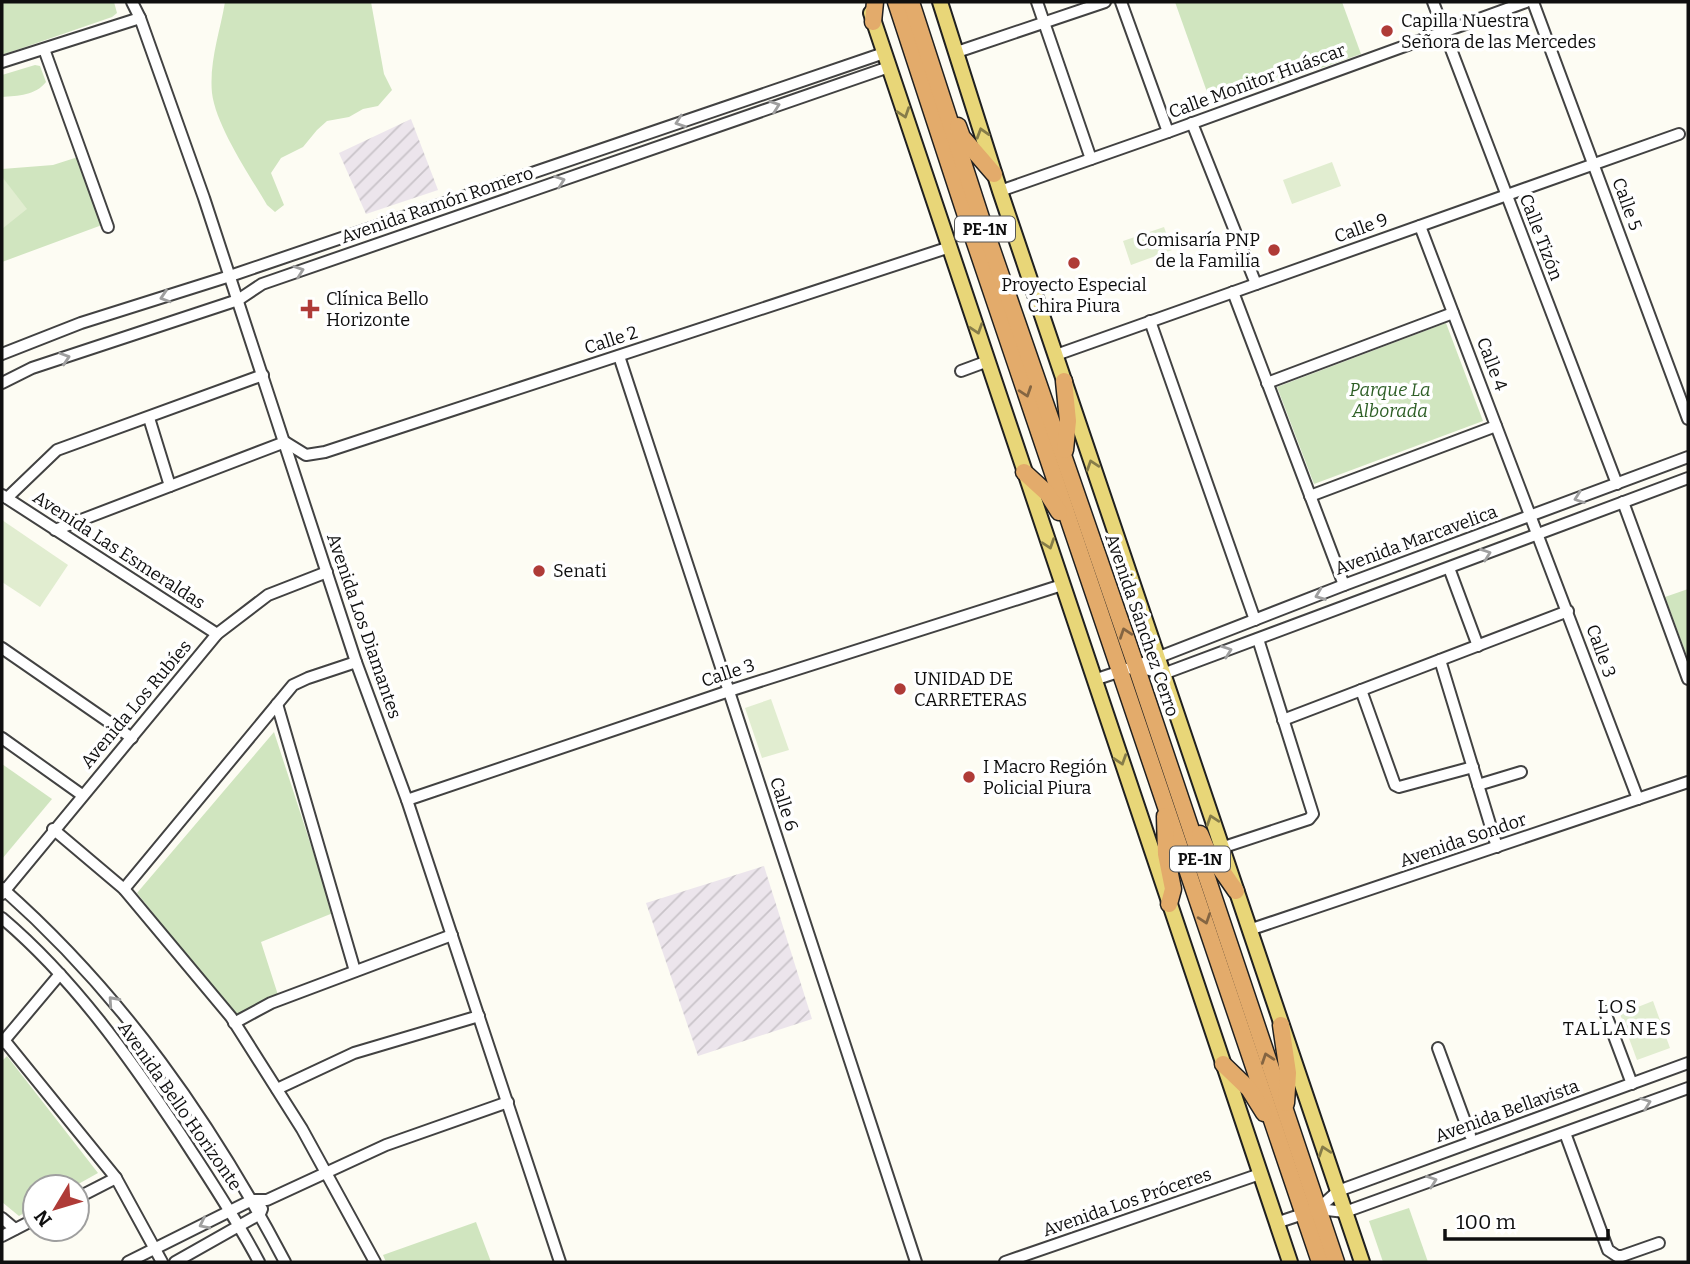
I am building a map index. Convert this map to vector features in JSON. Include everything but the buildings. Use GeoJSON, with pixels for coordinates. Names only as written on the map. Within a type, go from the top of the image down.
{"type":"FeatureCollection","features":[{"type":"Feature","properties":{"kind":"highway"},"geometry":{"type":"LineString","coordinates":[[873,22],[875,2]]}},
{"type":"Feature","properties":{"kind":"highway","name":"Avenida Sánchez Cerro"},"geometry":{"type":"LineString","coordinates":[[896,2],[1076,540],[1185,813],[1286,1113],[1311,1211],[1320,1262]]}},
{"type":"Feature","properties":{"kind":"highway","name":"Avenida Sánchez Cerro"},"geometry":{"type":"LineString","coordinates":[[911,2],[940,96],[1064,456],[1129,669],[1165,799],[1278,1138],[1336,1262]]}},
{"type":"Feature","properties":{"kind":"highway"},"geometry":{"type":"LineString","coordinates":[[940,96],[951,108],[962,137],[994,174]]}},
{"type":"Feature","properties":{"kind":"highway"},"geometry":{"type":"LineString","coordinates":[[1064,381],[1068,421],[1064,456]]}},
{"type":"Feature","properties":{"kind":"highway"},"geometry":{"type":"LineString","coordinates":[[1024,472],[1053,500],[1066,529],[1076,540]]}},
{"type":"Feature","properties":{"kind":"highway"},"geometry":{"type":"LineString","coordinates":[[1165,799],[1166,854],[1173,889],[1169,904]]}},
{"type":"Feature","properties":{"kind":"highway"},"geometry":{"type":"LineString","coordinates":[[1185,813],[1195,823],[1206,848],[1236,891]]}},
{"type":"Feature","properties":{"kind":"highway"},"geometry":{"type":"LineString","coordinates":[[1281,1025],[1288,1073],[1286,1113]]}},
{"type":"Feature","properties":{"kind":"highway"},"geometry":{"type":"LineString","coordinates":[[1223,1064],[1249,1090],[1278,1138]]}},
{"type":"Feature","properties":{"kind":"main road"},"geometry":{"type":"LineString","coordinates":[[867,2],[1290,1262]]}},
{"type":"Feature","properties":{"kind":"main road","name":"Avenida Sánchez Cerro"},"geometry":{"type":"LineString","coordinates":[[940,2],[994,174],[1362,1262]]}},
{"type":"Feature","properties":{"kind":"street","name":"Avenida Los Diamantes"},"geometry":{"type":"LineString","coordinates":[[132,2],[140,18],[230,276],[356,662],[407,800],[560,1262]]}},
{"type":"Feature","properties":{"kind":"street"},"geometry":{"type":"LineString","coordinates":[[1037,2],[1091,159]]}},
{"type":"Feature","properties":{"kind":"street"},"geometry":{"type":"LineString","coordinates":[[957,52],[1105,2]]}},
{"type":"Feature","properties":{"kind":"street"},"geometry":{"type":"LineString","coordinates":[[1121,2],[1168,132]]}},
{"type":"Feature","properties":{"kind":"street","name":"Calle Tizón"},"geometry":{"type":"LineString","coordinates":[[1433,2],[1617,484]]}},
{"type":"Feature","properties":{"kind":"street","name":"Calle Monitor Huáscar"},"geometry":{"type":"LineString","coordinates":[[1000,191],[1526,2]]}},
{"type":"Feature","properties":{"kind":"street","name":"Calle 5"},"geometry":{"type":"LineString","coordinates":[[1533,2],[1688,419]]}},
{"type":"Feature","properties":{"kind":"street"},"geometry":{"type":"LineString","coordinates":[[2,62],[140,18]]}},
{"type":"Feature","properties":{"kind":"street"},"geometry":{"type":"LineString","coordinates":[[44,49],[108,227]]}},
{"type":"Feature","properties":{"kind":"street","name":"Avenida Ramón Romero"},"geometry":{"type":"LineString","coordinates":[[2,354],[82,323],[445,204],[884,52]]}},
{"type":"Feature","properties":{"kind":"street","name":"Avenida Ramón Romero"},"geometry":{"type":"LineString","coordinates":[[2,383],[32,368],[238,300],[262,284],[889,67]]}},
{"type":"Feature","properties":{"kind":"street"},"geometry":{"type":"LineString","coordinates":[[1192,123],[1255,284]]}},
{"type":"Feature","properties":{"kind":"street","name":"Calle 9"},"geometry":{"type":"LineString","coordinates":[[1056,355],[1679,134]]}},
{"type":"Feature","properties":{"kind":"street"},"geometry":{"type":"LineString","coordinates":[[445,204],[451,219]]}},
{"type":"Feature","properties":{"kind":"street"},"geometry":{"type":"LineString","coordinates":[[417,213],[422,228]]}},
{"type":"Feature","properties":{"kind":"street","name":"Calle 4"},"geometry":{"type":"LineString","coordinates":[[1420,226],[1531,516]]}},
{"type":"Feature","properties":{"kind":"street","name":"Calle 2"},"geometry":{"type":"LineString","coordinates":[[285,442],[306,455],[324,453],[950,247]]}},
{"type":"Feature","properties":{"kind":"street"},"geometry":{"type":"LineString","coordinates":[[1233,292],[1344,585]]}},
{"type":"Feature","properties":{"kind":"street"},"geometry":{"type":"LineString","coordinates":[[1267,383],[1453,313]]}},
{"type":"Feature","properties":{"kind":"street"},"geometry":{"type":"LineString","coordinates":[[1150,321],[1255,620]]}},
{"type":"Feature","properties":{"kind":"street","name":"Calle 6"},"geometry":{"type":"LineString","coordinates":[[619,356],[916,1262]]}},
{"type":"Feature","properties":{"kind":"street"},"geometry":{"type":"LineString","coordinates":[[961,371],[988,361]]}},
{"type":"Feature","properties":{"kind":"street"},"geometry":{"type":"LineString","coordinates":[[4,497],[57,450],[263,375]]}},
{"type":"Feature","properties":{"kind":"street"},"geometry":{"type":"LineString","coordinates":[[149,418],[170,486]]}},
{"type":"Feature","properties":{"kind":"street"},"geometry":{"type":"LineString","coordinates":[[1310,496],[1496,426]]}},
{"type":"Feature","properties":{"kind":"street"},"geometry":{"type":"LineString","coordinates":[[55,530],[285,442]]}},
{"type":"Feature","properties":{"kind":"street","name":"Avenida Marcavelica"},"geometry":{"type":"LineString","coordinates":[[1094,680],[1688,457]]}},
{"type":"Feature","properties":{"kind":"street","name":"Avenida Marcavelica"},"geometry":{"type":"LineString","coordinates":[[1163,674],[1688,478]]}},
{"type":"Feature","properties":{"kind":"street","name":"Avenida Las Esmeraldas"},"geometry":{"type":"LineString","coordinates":[[4,497],[217,634]]}},
{"type":"Feature","properties":{"kind":"street"},"geometry":{"type":"LineString","coordinates":[[1623,502],[1688,679]]}},
{"type":"Feature","properties":{"kind":"street","name":"Calle 3"},"geometry":{"type":"LineString","coordinates":[[1531,516],[1638,799]]}},
{"type":"Feature","properties":{"kind":"street"},"geometry":{"type":"LineString","coordinates":[[1449,568],[1478,646]]}},
{"type":"Feature","properties":{"kind":"street","name":"Avenida Los Rubíes"},"geometry":{"type":"LineString","coordinates":[[3,891],[217,634],[268,595],[327,572]]}},
{"type":"Feature","properties":{"kind":"street"},"geometry":{"type":"LineString","coordinates":[[1375,574],[1382,593]]}},
{"type":"Feature","properties":{"kind":"street","name":"Calle 3"},"geometry":{"type":"LineString","coordinates":[[407,800],[729,691],[1062,585]]}},
{"type":"Feature","properties":{"kind":"street"},"geometry":{"type":"LineString","coordinates":[[1283,720],[1568,611]]}},
{"type":"Feature","properties":{"kind":"street"},"geometry":{"type":"LineString","coordinates":[[1221,848],[1309,818],[1313,814],[1258,639]]}},
{"type":"Feature","properties":{"kind":"street"},"geometry":{"type":"LineString","coordinates":[[2,648],[132,738]]}},
{"type":"Feature","properties":{"kind":"street"},"geometry":{"type":"LineString","coordinates":[[1440,660],[1497,847]]}},
{"type":"Feature","properties":{"kind":"street"},"geometry":{"type":"LineString","coordinates":[[124,889],[293,685],[356,662]]}},
{"type":"Feature","properties":{"kind":"street"},"geometry":{"type":"LineString","coordinates":[[1129,669],[1163,674]]}},
{"type":"Feature","properties":{"kind":"street"},"geometry":{"type":"LineString","coordinates":[[1362,690],[1395,785],[1399,787],[1473,767]]}},
{"type":"Feature","properties":{"kind":"street"},"geometry":{"type":"LineString","coordinates":[[277,704],[355,971]]}},
{"type":"Feature","properties":{"kind":"street"},"geometry":{"type":"LineString","coordinates":[[2,738],[82,795]]}},
{"type":"Feature","properties":{"kind":"street"},"geometry":{"type":"LineString","coordinates":[[1478,785],[1521,772]]}},
{"type":"Feature","properties":{"kind":"street","name":"Avenida Sondor"},"geometry":{"type":"LineString","coordinates":[[1250,930],[1688,782]]}},
{"type":"Feature","properties":{"kind":"street"},"geometry":{"type":"LineString","coordinates":[[53,830],[124,889],[234,1023],[327,1173],[375,1262]]}},
{"type":"Feature","properties":{"kind":"street","name":"Avenida Bello Horizonte"},"geometry":{"type":"LineString","coordinates":[[3,891],[50,932],[130,1019],[195,1108],[252,1200],[285,1262]]}},
{"type":"Feature","properties":{"kind":"street","name":"Avenida Bello Horizonte"},"geometry":{"type":"LineString","coordinates":[[2,918],[60,974],[133,1062],[240,1225],[259,1262]]}},
{"type":"Feature","properties":{"kind":"street"},"geometry":{"type":"LineString","coordinates":[[234,1023],[271,1003],[452,935]]}},
{"type":"Feature","properties":{"kind":"street"},"geometry":{"type":"LineString","coordinates":[[60,974],[3,1042],[116,1178],[162,1262]]}},
{"type":"Feature","properties":{"kind":"street"},"geometry":{"type":"LineString","coordinates":[[1605,1012],[1632,1084]]}},
{"type":"Feature","properties":{"kind":"street"},"geometry":{"type":"LineString","coordinates":[[277,1089],[354,1053],[479,1016]]}},
{"type":"Feature","properties":{"kind":"street"},"geometry":{"type":"LineString","coordinates":[[1438,1048],[1471,1135]]}},
{"type":"Feature","properties":{"kind":"street","name":"Avenida Bellavista"},"geometry":{"type":"LineString","coordinates":[[1338,1191],[1688,1063]]}},
{"type":"Feature","properties":{"kind":"street"},"geometry":{"type":"LineString","coordinates":[[1311,1211],[1345,1212],[1686,1089],[1676,1068]]}},
{"type":"Feature","properties":{"kind":"street"},"geometry":{"type":"LineString","coordinates":[[1605,1094],[1613,1115]]}},
{"type":"Feature","properties":{"kind":"street"},"geometry":{"type":"LineString","coordinates":[[128,1262],[252,1200],[267,1200],[386,1145],[508,1102]]}},
{"type":"Feature","properties":{"kind":"street"},"geometry":{"type":"LineString","coordinates":[[1565,1133],[1605,1246],[1612,1254],[1622,1256],[1659,1243]]}},
{"type":"Feature","properties":{"kind":"street"},"geometry":{"type":"LineString","coordinates":[[1396,1170],[1404,1191]]}},
{"type":"Feature","properties":{"kind":"street","name":"Avenida Los Próceres"},"geometry":{"type":"LineString","coordinates":[[1005,1262],[1260,1174]]}},
{"type":"Feature","properties":{"kind":"street"},"geometry":{"type":"LineString","coordinates":[[91,1191],[116,1178]]}},
{"type":"Feature","properties":{"kind":"street"},"geometry":{"type":"LineString","coordinates":[[1276,1223],[1311,1211],[1338,1191]]}},
{"type":"Feature","properties":{"kind":"street"},"geometry":{"type":"LineString","coordinates":[[175,1262],[260,1214],[267,1200]]}},
{"type":"Feature","properties":{"kind":"street"},"geometry":{"type":"LineString","coordinates":[[2,1217],[15,1229]]}},
{"type":"Feature","properties":{"kind":"street"},"geometry":{"type":"LineString","coordinates":[[2,1236],[21,1226]]}},
{"type":"Feature","properties":{"kind":"shaded area"},"geometry":{"type":"Polygon","coordinates":[[[411,119],[438,190],[366,214],[339,153],[411,119]]]}},
{"type":"Feature","properties":{"kind":"shaded area"},"geometry":{"type":"Polygon","coordinates":[[[764,866],[812,1019],[698,1056],[646,903],[764,866]]]}},
{"type":"Feature","properties":{"kind":"green space"},"geometry":{"type":"Polygon","coordinates":[[[3,2],[114,2],[117,13],[2,55],[3,2]]]}},
{"type":"Feature","properties":{"kind":"green space"},"geometry":{"type":"Polygon","coordinates":[[[225,2],[371,2],[384,74],[392,90],[378,106],[363,109],[349,117],[327,121],[303,147],[281,158],[271,173],[284,205],[275,212],[267,205],[235,150],[215,106],[212,70],[225,2]]]}},
{"type":"Feature","properties":{"kind":"green space"},"geometry":{"type":"Polygon","coordinates":[[[1175,2],[1342,2],[1361,54],[1212,106],[1175,2]]]}},
{"type":"Feature","properties":{"kind":"green space"},"geometry":{"type":"Polygon","coordinates":[[[35,65],[40,66],[46,82],[42,86],[26,94],[2,97],[2,75],[35,65]]]}},
{"type":"Feature","properties":{"kind":"green space"},"geometry":{"type":"Polygon","coordinates":[[[78,157],[102,225],[2,262],[2,169],[53,165],[78,157]]]}},
{"type":"Feature","properties":{"kind":"green space"},"geometry":{"type":"Polygon","coordinates":[[[1332,162],[1341,186],[1292,204],[1283,180],[1332,162]]]}},
{"type":"Feature","properties":{"kind":"green space"},"geometry":{"type":"Polygon","coordinates":[[[2,179],[27,209],[2,229],[2,179]]]}},
{"type":"Feature","properties":{"kind":"green space"},"geometry":{"type":"Polygon","coordinates":[[[1164,227],[1172,250],[1131,265],[1123,241],[1164,227]]]}},
{"type":"Feature","properties":{"kind":"green space","name":"Parque La Alborada"},"geometry":{"type":"Polygon","coordinates":[[[1446,323],[1483,421],[1314,484],[1277,387],[1446,323]]]}},
{"type":"Feature","properties":{"kind":"green space"},"geometry":{"type":"Polygon","coordinates":[[[2,520],[68,565],[40,607],[2,582],[2,520]]]}},
{"type":"Feature","properties":{"kind":"green space"},"geometry":{"type":"Polygon","coordinates":[[[1688,589],[1688,659],[1665,597],[1688,589]]]}},
{"type":"Feature","properties":{"kind":"green space"},"geometry":{"type":"Polygon","coordinates":[[[771,699],[789,750],[762,758],[745,708],[771,699]]]}},
{"type":"Feature","properties":{"kind":"green space"},"geometry":{"type":"Polygon","coordinates":[[[274,732],[333,913],[261,942],[278,995],[235,1016],[137,893],[274,732]]]}},
{"type":"Feature","properties":{"kind":"green space"},"geometry":{"type":"Polygon","coordinates":[[[2,764],[52,799],[2,859],[2,764]]]}},
{"type":"Feature","properties":{"kind":"green space"},"geometry":{"type":"Polygon","coordinates":[[[1653,1001],[1670,1048],[1637,1060],[1620,1014],[1653,1001]]]}},
{"type":"Feature","properties":{"kind":"green space"},"geometry":{"type":"Polygon","coordinates":[[[7,1056],[98,1173],[91,1177],[91,1173],[21,1173],[19,1216],[2,1202],[2,1061],[7,1056]]]}},
{"type":"Feature","properties":{"kind":"green space"},"geometry":{"type":"Polygon","coordinates":[[[1409,1208],[1428,1262],[1383,1262],[1369,1221],[1409,1208]]]}},
{"type":"Feature","properties":{"kind":"green space"},"geometry":{"type":"Polygon","coordinates":[[[476,1222],[491,1262],[386,1262],[383,1255],[476,1222]]]}},
{"type":"Feature","properties":{"kind":"place","name":"Capilla Nuestra Señora de las Mercedes"},"geometry":{"type":"Point","coordinates":[1387,31]}},
{"type":"Feature","properties":{"kind":"place","name":"Comisaría PNP de la Familia"},"geometry":{"type":"Point","coordinates":[1274,250]}},
{"type":"Feature","properties":{"kind":"place","name":"Proyecto Especial Chira Piura"},"geometry":{"type":"Point","coordinates":[1074,263]}},
{"type":"Feature","properties":{"kind":"place","name":"Clínica Bello Horizonte"},"geometry":{"type":"Point","coordinates":[310,309]}},
{"type":"Feature","properties":{"kind":"place","name":"Senati"},"geometry":{"type":"Point","coordinates":[539,571]}},
{"type":"Feature","properties":{"kind":"place","name":"UNIDAD DE CARRETERAS"},"geometry":{"type":"Point","coordinates":[900,689]}},
{"type":"Feature","properties":{"kind":"place","name":"I Macro Región Policial Piura"},"geometry":{"type":"Point","coordinates":[969,777]}},
{"type":"Feature","properties":{"kind":"district","name":"LOS TALLANES"},"geometry":{"type":"Point","coordinates":[1618,1017]}}]}
